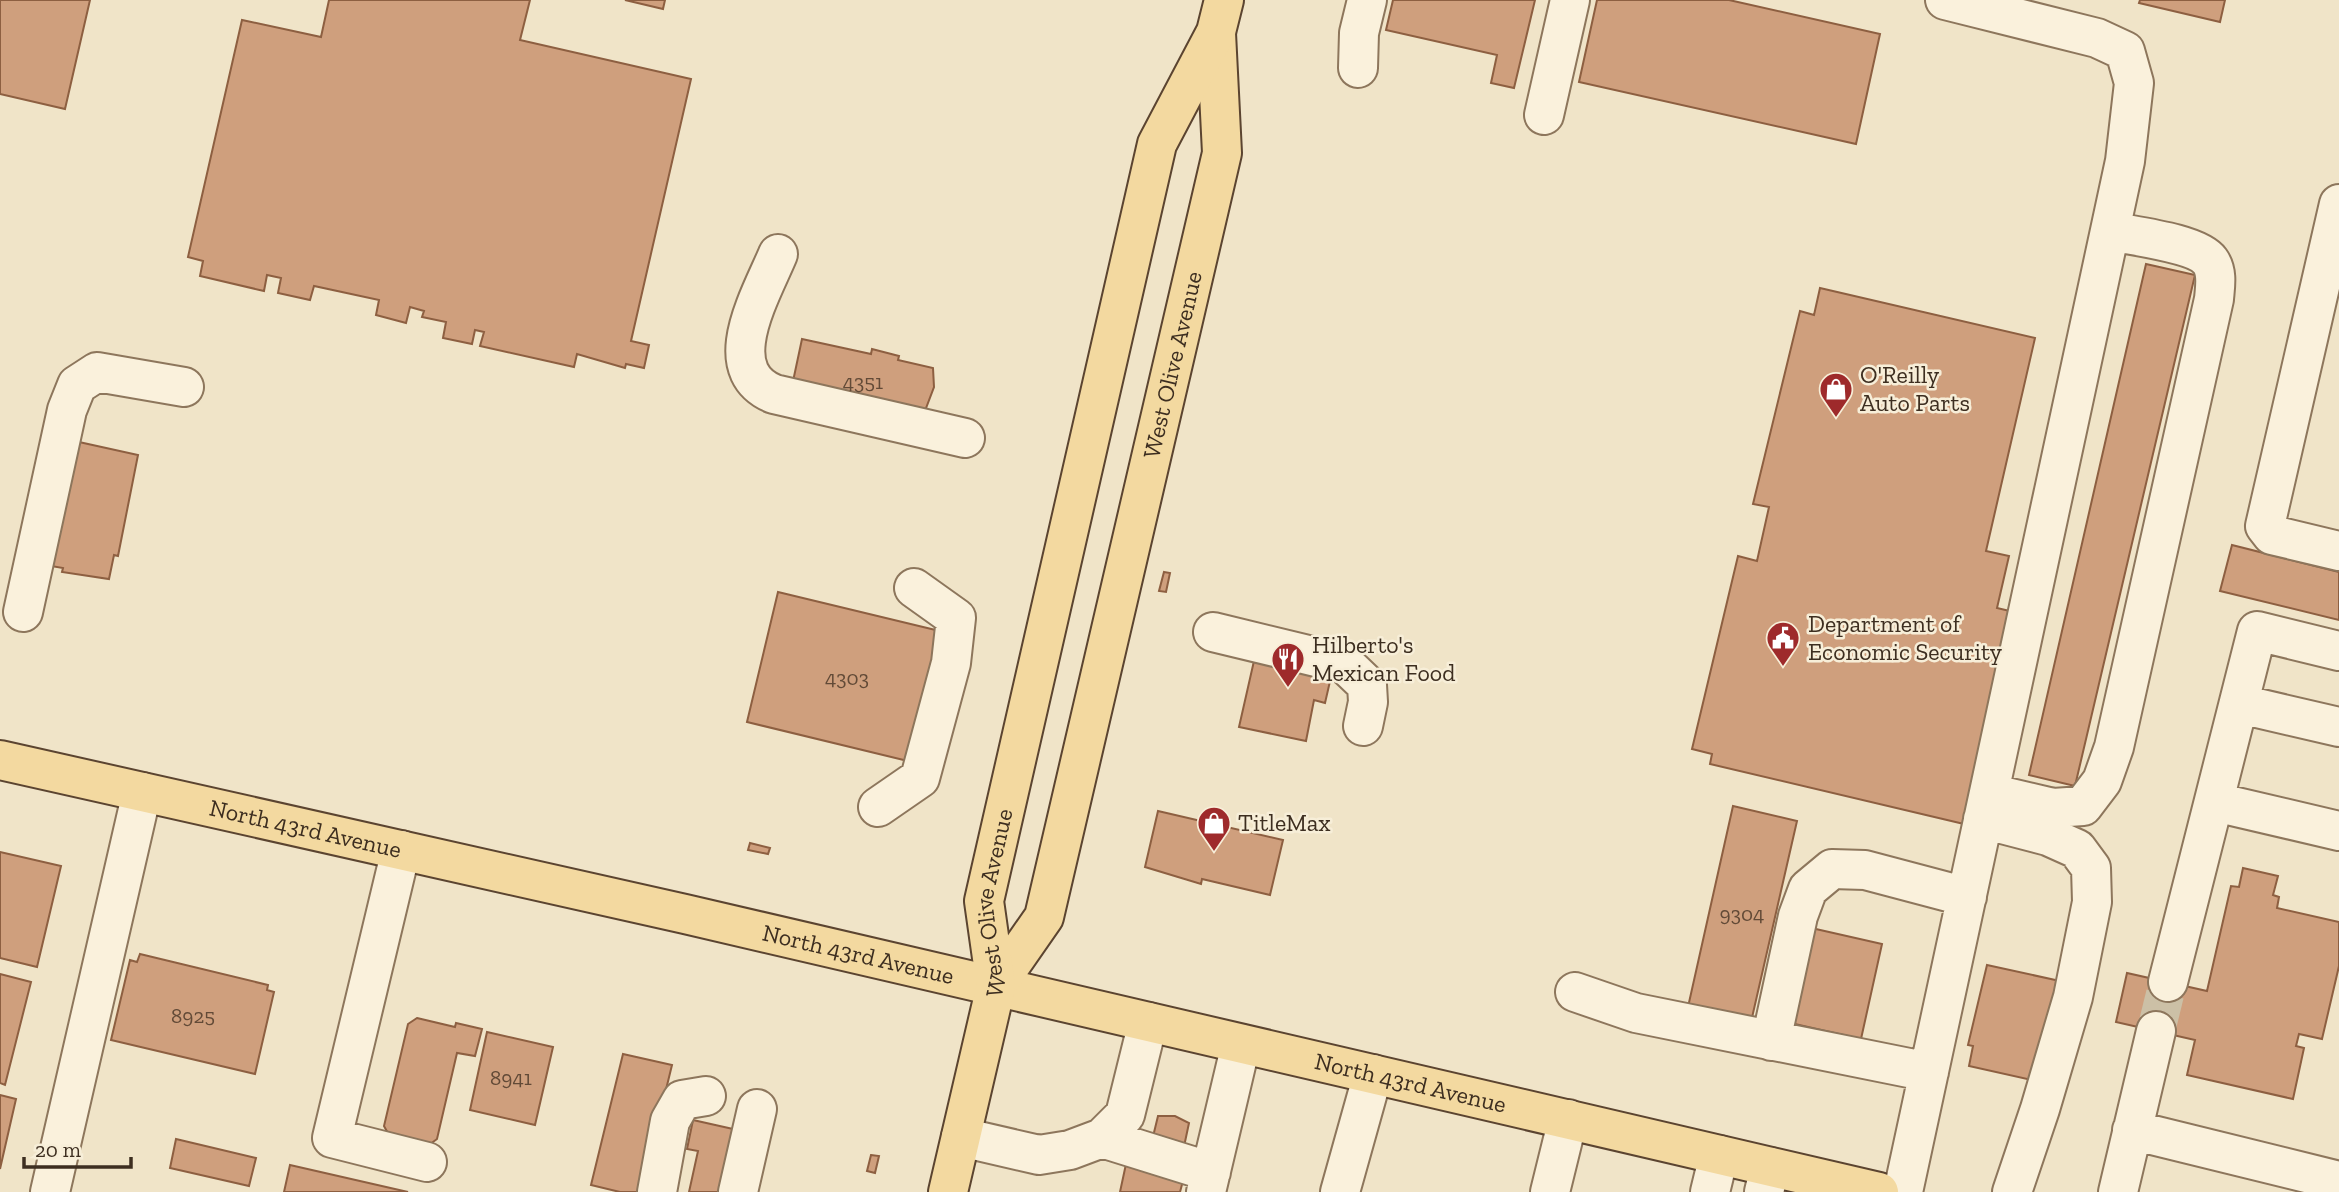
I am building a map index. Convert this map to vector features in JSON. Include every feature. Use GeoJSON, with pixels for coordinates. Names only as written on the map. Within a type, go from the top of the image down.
{"type":"FeatureCollection","features":[{"type":"Feature","properties":{"kind":"main road","name":"West Olive Avenue"},"geometry":{"type":"LineString","coordinates":[[996,986],[1044,917],[1223,153],[1220,16]]}},
{"type":"Feature","properties":{"kind":"main road","name":"West Olive Avenue"},"geometry":{"type":"LineString","coordinates":[[996,986],[984,901],[1157,144],[1220,16]]}},
{"type":"Feature","properties":{"kind":"main road","name":"North 43rd Avenue"},"geometry":{"type":"LineString","coordinates":[[0,760],[1568,1119],[1719,1155],[1767,1179],[1879,1192]]}},
{"type":"Feature","properties":{"kind":"main road"},"geometry":{"type":"LineString","coordinates":[[948,1192],[996,986]]}},
{"type":"Feature","properties":{"kind":"lane"},"geometry":{"type":"LineString","coordinates":[[1358,68],[1359,33],[1367,0]]}},
{"type":"Feature","properties":{"kind":"lane"},"geometry":{"type":"LineString","coordinates":[[1544,115],[1570,0]]}},
{"type":"Feature","properties":{"kind":"lane"},"geometry":{"type":"LineString","coordinates":[[1903,1192],[2110,231],[2124,161],[2134,83],[2125,51],[2097,38],[1945,0]]}},
{"type":"Feature","properties":{"kind":"lane"},"geometry":{"type":"LineString","coordinates":[[2339,204],[2265,526],[2272,535],[2339,551]]}},
{"type":"Feature","properties":{"kind":"lane"},"geometry":{"type":"LineString","coordinates":[[1986,806],[2083,806],[2102,781],[2114,747],[2214,299],[2216,277],[2210,261],[2194,249],[2110,231]]}},
{"type":"Feature","properties":{"kind":"lane"},"geometry":{"type":"LineString","coordinates":[[778,254],[752,318],[743,356],[757,387],[774,394],[965,438]]}},
{"type":"Feature","properties":{"kind":"lane"},"geometry":{"type":"LineString","coordinates":[[23,612],[67,410],[77,385],[97,372],[184,387]]}},
{"type":"Feature","properties":{"kind":"lane"},"geometry":{"type":"LineString","coordinates":[[878,807],[920,778],[951,663],[956,618],[914,588]]}},
{"type":"Feature","properties":{"kind":"lane"},"geometry":{"type":"LineString","coordinates":[[2168,982],[2258,631],[2339,651]]}},
{"type":"Feature","properties":{"kind":"lane"},"geometry":{"type":"LineString","coordinates":[[1213,632],[1345,664],[1367,685],[1368,702],[1363,726]]}},
{"type":"Feature","properties":{"kind":"lane"},"geometry":{"type":"LineString","coordinates":[[2240,704],[2339,727]]}},
{"type":"Feature","properties":{"kind":"lane"},"geometry":{"type":"LineString","coordinates":[[50,1192],[142,792]]}},
{"type":"Feature","properties":{"kind":"lane"},"geometry":{"type":"LineString","coordinates":[[2215,802],[2339,831]]}},
{"type":"Feature","properties":{"kind":"lane"},"geometry":{"type":"LineString","coordinates":[[1986,806],[2077,849],[2091,868],[2092,902],[2073,997],[2012,1192]]}},
{"type":"Feature","properties":{"kind":"lane"},"geometry":{"type":"LineString","coordinates":[[401,850],[332,1138],[427,1162]]}},
{"type":"Feature","properties":{"kind":"lane"},"geometry":{"type":"LineString","coordinates":[[1771,1041],[1798,916],[1808,888],[1832,869],[1865,870],[1967,897]]}},
{"type":"Feature","properties":{"kind":"lane"},"geometry":{"type":"LineString","coordinates":[[1575,992],[1636,1013],[1929,1072]]}},
{"type":"Feature","properties":{"kind":"lane"},"geometry":{"type":"LineString","coordinates":[[961,1137],[1039,1155],[1070,1150],[1102,1138],[1125,1115],[1148,1021]]}},
{"type":"Feature","properties":{"kind":"lane"},"geometry":{"type":"LineString","coordinates":[[2118,1192],[2157,1031]]}},
{"type":"Feature","properties":{"kind":"lane"},"geometry":{"type":"LineString","coordinates":[[1102,1138],[1209,1182],[1241,1044]]}},
{"type":"Feature","properties":{"kind":"lane"},"geometry":{"type":"LineString","coordinates":[[1339,1192],[1373,1074]]}},
{"type":"Feature","properties":{"kind":"lane"},"geometry":{"type":"LineString","coordinates":[[657,1192],[670,1121],[682,1100],[706,1096]]}},
{"type":"Feature","properties":{"kind":"lane"},"geometry":{"type":"LineString","coordinates":[[738,1192],[757,1109]]}},
{"type":"Feature","properties":{"kind":"lane"},"geometry":{"type":"LineString","coordinates":[[1550,1192],[1568,1119]]}},
{"type":"Feature","properties":{"kind":"lane"},"geometry":{"type":"LineString","coordinates":[[2133,1130],[2339,1181]]}},
{"type":"Feature","properties":{"kind":"lane"},"geometry":{"type":"LineString","coordinates":[[1710,1192],[1719,1155]]}},
{"type":"Feature","properties":{"kind":"building"},"geometry":{"type":"Polygon","coordinates":[[[0,0],[90,0],[65,109],[0,94],[0,0]]]}},
{"type":"Feature","properties":{"kind":"building"},"geometry":{"type":"Polygon","coordinates":[[[329,0],[530,0],[520,40],[691,79],[631,341],[649,345],[644,368],[626,364],[625,368],[577,354],[574,367],[480,346],[484,332],[475,330],[472,344],[443,338],[446,322],[422,317],[424,311],[410,307],[406,323],[376,315],[379,300],[314,286],[310,300],[278,293],[281,278],[267,275],[264,291],[200,276],[203,261],[188,257],[242,20],[321,37],[329,0]]]}},
{"type":"Feature","properties":{"kind":"building"},"geometry":{"type":"Polygon","coordinates":[[[625,0],[665,0],[663,9],[625,0]]]}},
{"type":"Feature","properties":{"kind":"building"},"geometry":{"type":"Polygon","coordinates":[[[1393,0],[1535,0],[1514,88],[1491,83],[1497,55],[1386,30],[1393,0]]]}},
{"type":"Feature","properties":{"kind":"building"},"geometry":{"type":"Polygon","coordinates":[[[1597,0],[1729,0],[1880,34],[1856,144],[1579,82],[1597,0]]]}},
{"type":"Feature","properties":{"kind":"building"},"geometry":{"type":"Polygon","coordinates":[[[2140,0],[2225,0],[2220,22],[2139,3],[2140,0]]]}},
{"type":"Feature","properties":{"kind":"building"},"geometry":{"type":"Polygon","coordinates":[[[2146,264],[2195,275],[2075,786],[2029,775],[2146,264]]]}},
{"type":"Feature","properties":{"kind":"building"},"geometry":{"type":"Polygon","coordinates":[[[1820,288],[2035,338],[1986,551],[2009,556],[1997,608],[2014,612],[1964,824],[1710,764],[1712,754],[1692,749],[1738,556],[1757,561],[1769,507],[1753,504],[1800,311],[1814,315],[1820,288]]]}},
{"type":"Feature","properties":{"kind":"building"},"geometry":{"type":"Polygon","coordinates":[[[802,339],[871,354],[872,349],[899,356],[898,360],[933,368],[934,387],[923,416],[792,386],[802,339]]]}},
{"type":"Feature","properties":{"kind":"building"},"geometry":{"type":"Polygon","coordinates":[[[79,442],[138,455],[118,556],[114,555],[109,579],[62,572],[63,568],[51,566],[79,442]]]}},
{"type":"Feature","properties":{"kind":"building"},"geometry":{"type":"Polygon","coordinates":[[[2232,545],[2339,572],[2339,620],[2220,591],[2232,545]]]}},
{"type":"Feature","properties":{"kind":"building"},"geometry":{"type":"Polygon","coordinates":[[[1164,572],[1170,573],[1166,592],[1159,591],[1164,572]]]}},
{"type":"Feature","properties":{"kind":"building"},"geometry":{"type":"Polygon","coordinates":[[[778,592],[948,633],[916,763],[747,722],[778,592]]]}},
{"type":"Feature","properties":{"kind":"building","name":"Hilberto's Mexican Food"},"geometry":{"type":"Polygon","coordinates":[[[1256,652],[1331,677],[1325,703],[1314,700],[1306,741],[1239,727],[1256,652]]]}},
{"type":"Feature","properties":{"kind":"building"},"geometry":{"type":"Polygon","coordinates":[[[1733,806],[1797,821],[1751,1022],[1688,1007],[1733,806]]]}},
{"type":"Feature","properties":{"kind":"building","name":"TitleMax"},"geometry":{"type":"Polygon","coordinates":[[[1158,811],[1283,840],[1270,895],[1202,879],[1201,884],[1145,867],[1158,811]]]}},
{"type":"Feature","properties":{"kind":"building"},"geometry":{"type":"Polygon","coordinates":[[[750,843],[770,848],[768,854],[748,850],[750,843]]]}},
{"type":"Feature","properties":{"kind":"building"},"geometry":{"type":"Polygon","coordinates":[[[0,852],[61,866],[37,967],[0,958],[0,852]]]}},
{"type":"Feature","properties":{"kind":"building"},"geometry":{"type":"Polygon","coordinates":[[[2243,868],[2278,876],[2273,895],[2279,897],[2277,908],[2339,922],[2339,966],[2322,1039],[2299,1034],[2296,1046],[2304,1048],[2293,1099],[2187,1075],[2195,1040],[2116,1022],[2127,973],[2207,991],[2231,886],[2239,887],[2243,868]]]}},
{"type":"Feature","properties":{"kind":"building"},"geometry":{"type":"Polygon","coordinates":[[[1807,927],[1882,944],[1861,1039],[1786,1022],[1807,927]]]}},
{"type":"Feature","properties":{"kind":"building"},"geometry":{"type":"Polygon","coordinates":[[[140,954],[268,985],[267,990],[274,992],[255,1074],[111,1040],[130,960],[137,962],[140,954]]]}},
{"type":"Feature","properties":{"kind":"building"},"geometry":{"type":"Polygon","coordinates":[[[1987,965],[2060,981],[2036,1081],[1969,1066],[1973,1046],[1968,1045],[1987,965]]]}},
{"type":"Feature","properties":{"kind":"building"},"geometry":{"type":"Polygon","coordinates":[[[0,974],[31,982],[5,1085],[0,1083],[0,974]]]}},
{"type":"Feature","properties":{"kind":"building"},"geometry":{"type":"Polygon","coordinates":[[[417,1018],[455,1027],[456,1023],[482,1029],[475,1056],[457,1053],[437,1139],[429,1145],[389,1135],[384,1126],[408,1024],[417,1018]]]}},
{"type":"Feature","properties":{"kind":"building"},"geometry":{"type":"Polygon","coordinates":[[[487,1032],[553,1047],[535,1125],[470,1110],[487,1032]]]}},
{"type":"Feature","properties":{"kind":"building"},"geometry":{"type":"Polygon","coordinates":[[[623,1054],[672,1065],[641,1192],[620,1192],[591,1185],[623,1054]]]}},
{"type":"Feature","properties":{"kind":"building"},"geometry":{"type":"Polygon","coordinates":[[[0,1095],[16,1099],[0,1169],[0,1095]]]}},
{"type":"Feature","properties":{"kind":"building"},"geometry":{"type":"Polygon","coordinates":[[[1158,1116],[1175,1116],[1189,1123],[1182,1156],[1150,1149],[1158,1116]]]}},
{"type":"Feature","properties":{"kind":"building"},"geometry":{"type":"Polygon","coordinates":[[[693,1120],[742,1131],[721,1192],[689,1192],[698,1151],[687,1149],[693,1120]]]}},
{"type":"Feature","properties":{"kind":"building"},"geometry":{"type":"Polygon","coordinates":[[[176,1139],[256,1158],[249,1186],[170,1168],[176,1139]]]}},
{"type":"Feature","properties":{"kind":"building"},"geometry":{"type":"Polygon","coordinates":[[[871,1155],[879,1156],[875,1173],[867,1171],[871,1155]]]}},
{"type":"Feature","properties":{"kind":"building"},"geometry":{"type":"Polygon","coordinates":[[[1126,1164],[1184,1177],[1180,1192],[1120,1192],[1126,1164]]]}},
{"type":"Feature","properties":{"kind":"building"},"geometry":{"type":"Polygon","coordinates":[[[290,1165],[408,1192],[284,1192],[290,1165]]]}},
{"type":"Feature","properties":{"kind":"tunnel"},"geometry":{"type":"LineString","coordinates":[[2156,1031],[2168,982]]}},
{"type":"Feature","properties":{"kind":"place","name":"O'Reilly Auto Parts"},"geometry":{"type":"Point","coordinates":[1836,419]}},
{"type":"Feature","properties":{"kind":"place","name":"Department of Economic Security"},"geometry":{"type":"Point","coordinates":[1783,668]}},
{"type":"Feature","properties":{"kind":"place","name":"Hilberto's Mexican Food"},"geometry":{"type":"Point","coordinates":[1288,689]}},
{"type":"Feature","properties":{"kind":"place","name":"TitleMax"},"geometry":{"type":"Point","coordinates":[1214,853]}}]}
